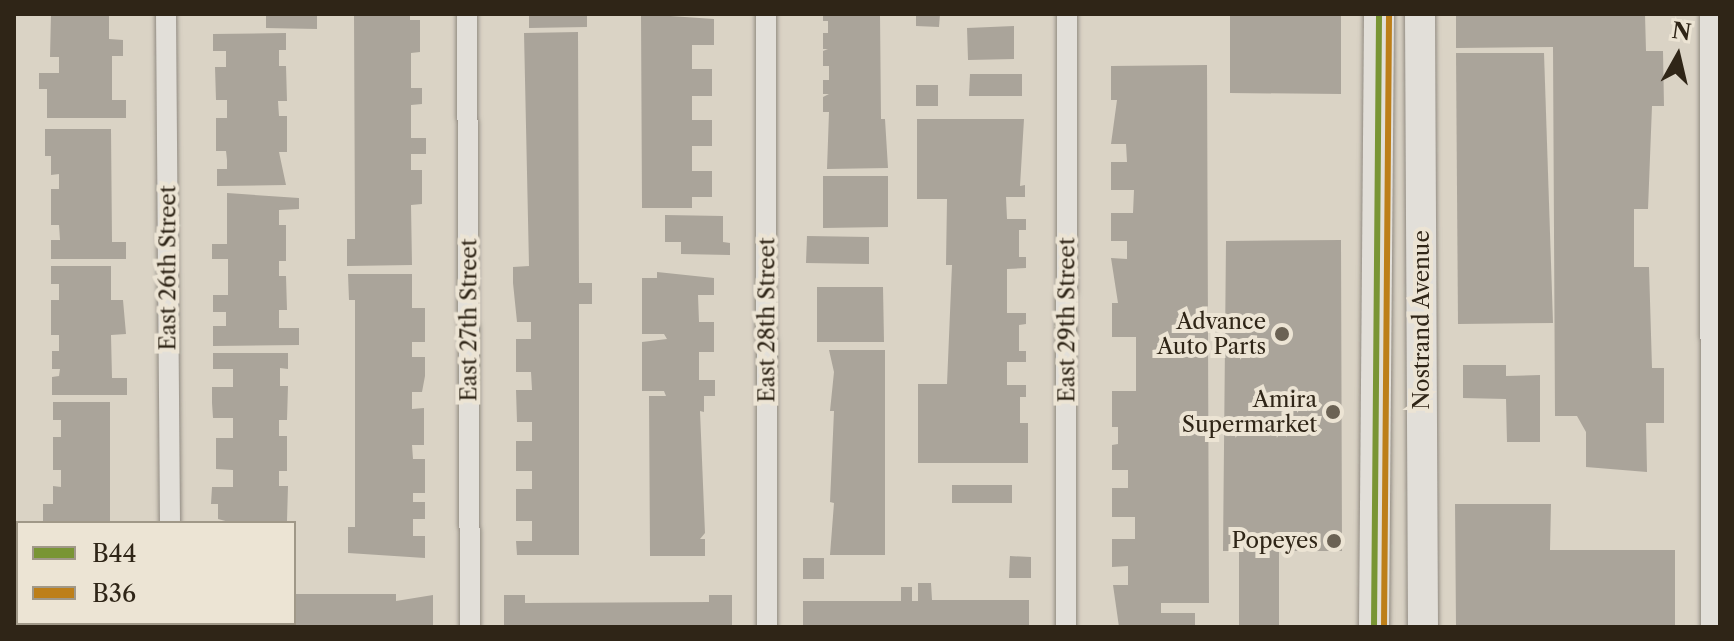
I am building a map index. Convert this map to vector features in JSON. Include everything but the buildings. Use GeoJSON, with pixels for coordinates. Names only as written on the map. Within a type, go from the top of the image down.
{"type":"FeatureCollection","features":[{"type":"Feature","properties":{"kind":"main road","name":"Nostrand Avenue"},"geometry":{"type":"LineString","coordinates":[[1374,627],[1379,14]]}},
{"type":"Feature","properties":{"kind":"main road","name":"Nostrand Avenue"},"geometry":{"type":"LineString","coordinates":[[1420,14],[1423,627]]}},
{"type":"Feature","properties":{"kind":"street","name":"East 26th Street"},"geometry":{"type":"LineString","coordinates":[[166,14],[170,521]]}},
{"type":"Feature","properties":{"kind":"street","name":"East 27th Street"},"geometry":{"type":"LineString","coordinates":[[467,14],[470,627]]}},
{"type":"Feature","properties":{"kind":"street","name":"East 28th Street"},"geometry":{"type":"LineString","coordinates":[[766,14],[767,627]]}},
{"type":"Feature","properties":{"kind":"street","name":"East 29th Street"},"geometry":{"type":"LineString","coordinates":[[1066,627],[1067,14]]}},
{"type":"Feature","properties":{"kind":"street"},"geometry":{"type":"LineString","coordinates":[[1710,14],[1711,627]]}},
{"type":"Feature","properties":{"kind":"transit line","name":"B44"},"geometry":{"type":"LineString","coordinates":[[1374,627],[1379,14]]}},
{"type":"Feature","properties":{"kind":"transit line","name":"B36"},"geometry":{"type":"LineString","coordinates":[[1384,627],[1389,14]]}},
{"type":"Feature","properties":{"kind":"place","name":"Advance Auto Parts"},"geometry":{"type":"Point","coordinates":[1282,334]}},
{"type":"Feature","properties":{"kind":"place","name":"Amira Supermarket"},"geometry":{"type":"Point","coordinates":[1333,412]}},
{"type":"Feature","properties":{"kind":"place","name":"Popeyes"},"geometry":{"type":"Point","coordinates":[1334,541]}}]}
